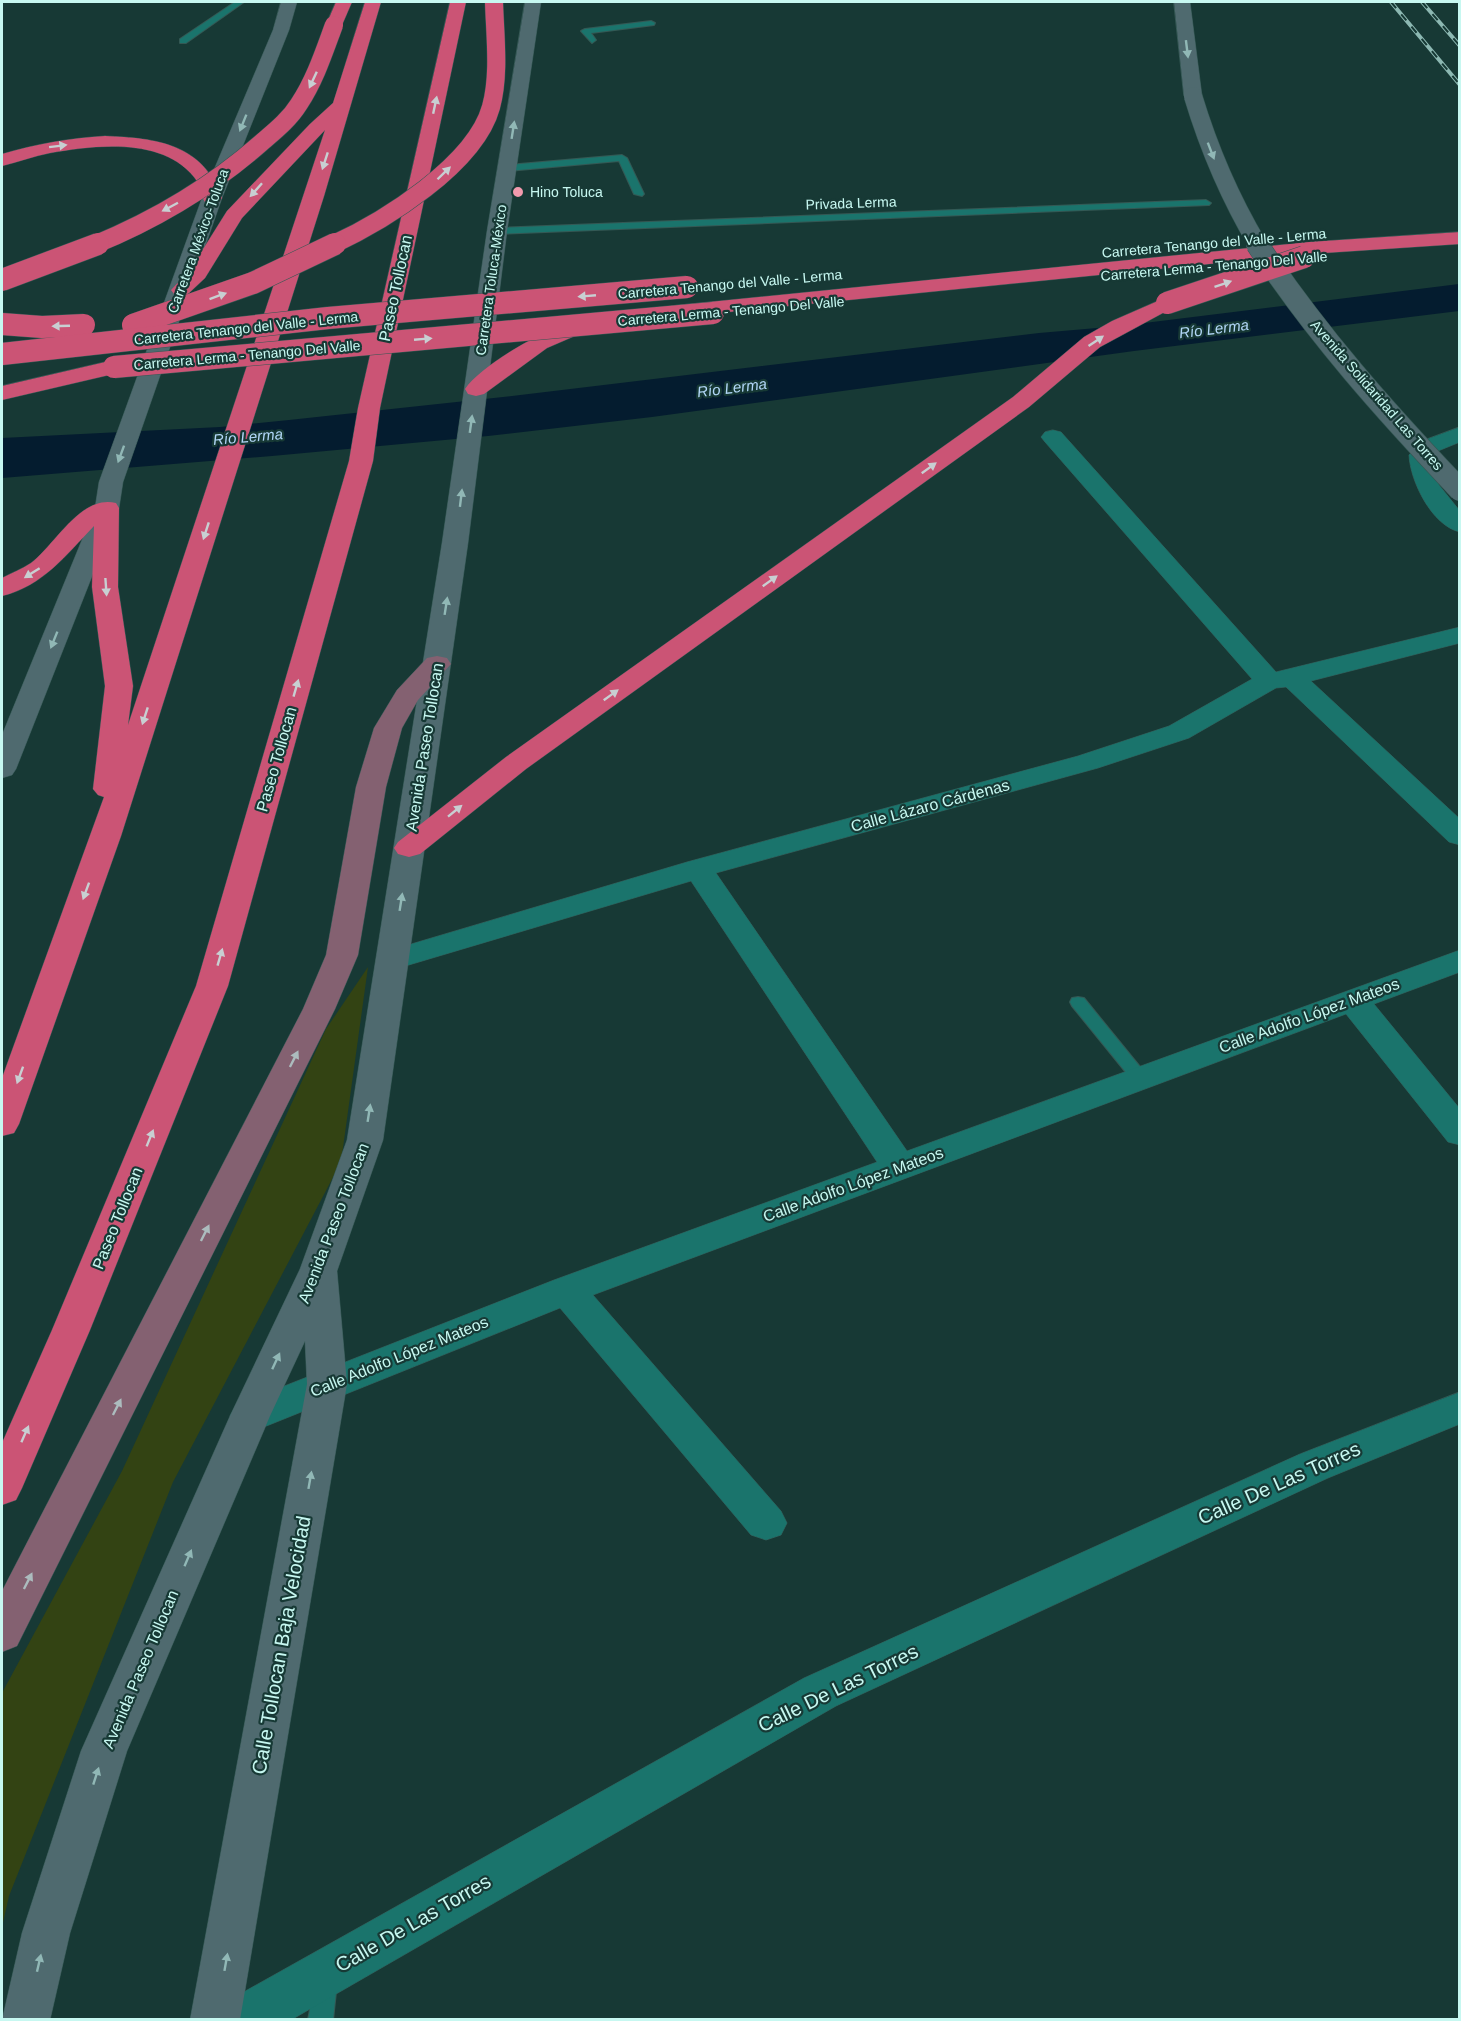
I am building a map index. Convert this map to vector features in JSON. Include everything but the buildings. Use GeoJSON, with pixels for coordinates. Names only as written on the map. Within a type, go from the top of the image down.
{"type":"FeatureCollection","features":[{"type":"Feature","properties":{"kind":"highway"},"geometry":{"type":"LineString","coordinates":[[2,280],[119,235],[195,194],[246,158],[291,116],[312,83],[344,2]]}},
{"type":"Feature","properties":{"kind":"highway"},"geometry":{"type":"LineString","coordinates":[[2,1125],[106,836],[224,475],[373,2]]}},
{"type":"Feature","properties":{"kind":"highway","name":"Paseo Tollocan"},"geometry":{"type":"LineString","coordinates":[[2,1488],[71,1330],[212,986],[361,461],[369,408],[458,2]]}},
{"type":"Feature","properties":{"kind":"highway"},"geometry":{"type":"LineString","coordinates":[[2,361],[158,318],[253,283],[367,229],[434,183],[469,149],[491,108],[496,68],[494,2]]}},
{"type":"Feature","properties":{"kind":"highway"},"geometry":{"type":"LineString","coordinates":[[181,290],[198,274],[234,214],[316,128],[342,105]]}},
{"type":"Feature","properties":{"kind":"highway"},"geometry":{"type":"LineString","coordinates":[[2,160],[46,147],[81,143],[141,144],[162,148],[200,172],[212,198]]}},
{"type":"Feature","properties":{"kind":"highway","name":"Carretera Tenango del Valle - Lerma"},"geometry":{"type":"LineString","coordinates":[[923,267],[1218,242],[1460,225]]}},
{"type":"Feature","properties":{"kind":"highway"},"geometry":{"type":"LineString","coordinates":[[475,392],[525,350],[542,340],[586,323],[614,318],[1309,248],[1460,238]]}},
{"type":"Feature","properties":{"kind":"highway","name":"Carretera Lerma - Tenango Del Valle"},"geometry":{"type":"LineString","coordinates":[[2,377],[1460,244]]}},
{"type":"Feature","properties":{"kind":"highway"},"geometry":{"type":"LineString","coordinates":[[409,848],[516,763],[1021,402],[1092,342],[1167,303],[1304,257]]}},
{"type":"Feature","properties":{"kind":"highway","name":"Carretera Tenango del Valle - Lerma"},"geometry":{"type":"LineString","coordinates":[[2,354],[328,318],[711,285]]}},
{"type":"Feature","properties":{"kind":"highway"},"geometry":{"type":"LineString","coordinates":[[2,324],[42,327],[169,322],[300,313],[328,318]]}},
{"type":"Feature","properties":{"kind":"highway"},"geometry":{"type":"LineString","coordinates":[[2,393],[114,367]]}},
{"type":"Feature","properties":{"kind":"highway"},"geometry":{"type":"LineString","coordinates":[[106,836],[110,754],[119,686],[105,587],[109,495]]}},
{"type":"Feature","properties":{"kind":"highway"},"geometry":{"type":"LineString","coordinates":[[2,588],[40,568],[109,495]]}},
{"type":"Feature","properties":{"kind":"main road","name":"Carretera México-Toluca"},"geometry":{"type":"LineString","coordinates":[[109,495],[212,198],[281,30],[289,2]]}},
{"type":"Feature","properties":{"kind":"main road","name":"Carretera Toluca-México"},"geometry":{"type":"LineString","coordinates":[[467,453],[497,231],[534,2]]}},
{"type":"Feature","properties":{"kind":"main road","name":"Avenida Solidaridad Las Torres"},"geometry":{"type":"LineString","coordinates":[[1182,2],[1193,96],[1211,153],[1242,217],[1282,281],[1339,355],[1460,490]]}},
{"type":"Feature","properties":{"kind":"main road","name":"Avenida Paseo Tollocan"},"geometry":{"type":"LineString","coordinates":[[25,2019],[46,1933],[104,1751],[250,1416],[319,1269],[365,1140],[467,453]]}},
{"type":"Feature","properties":{"kind":"main road"},"geometry":{"type":"LineString","coordinates":[[2,769],[109,495]]}},
{"type":"Feature","properties":{"kind":"main road"},"geometry":{"type":"LineString","coordinates":[[2,1633],[320,1009],[342,955],[371,787],[388,728],[407,696],[437,664]]}},
{"type":"Feature","properties":{"kind":"main road","name":"Calle Tollocan Baja Velocidad"},"geometry":{"type":"LineString","coordinates":[[216,2019],[327,1384],[319,1269]]}},
{"type":"Feature","properties":{"kind":"street"},"geometry":{"type":"LineString","coordinates":[[1460,434],[1430,446],[1421,455],[1420,469],[1425,483],[1460,525]]}},
{"type":"Feature","properties":{"kind":"street"},"geometry":{"type":"LineString","coordinates":[[1053,437],[1281,680],[1460,836]]}},
{"type":"Feature","properties":{"kind":"street","name":"Calle Lázaro Cárdenas"},"geometry":{"type":"LineString","coordinates":[[392,960],[698,869],[1088,762],[1179,732],[1281,680],[1460,635]]}},
{"type":"Feature","properties":{"kind":"street"},"geometry":{"type":"LineString","coordinates":[[698,869],[899,1167]]}},
{"type":"Feature","properties":{"kind":"street","name":"Calle Adolfo López Mateos"},"geometry":{"type":"LineString","coordinates":[[250,1416],[567,1290],[1138,1077],[1460,960]]}},
{"type":"Feature","properties":{"kind":"street"},"geometry":{"type":"LineString","coordinates":[[1352,999],[1460,1133]]}},
{"type":"Feature","properties":{"kind":"street"},"geometry":{"type":"LineString","coordinates":[[567,1290],[766,1523]]}},
{"type":"Feature","properties":{"kind":"street","name":"Calle De Las Torres"},"geometry":{"type":"LineString","coordinates":[[242,2019],[820,1692],[1314,1466],[1460,1407]]}},
{"type":"Feature","properties":{"kind":"lane"},"geometry":{"type":"LineString","coordinates":[[183,41],[240,2]]}},
{"type":"Feature","properties":{"kind":"lane"},"geometry":{"type":"LineString","coordinates":[[592,40],[585,31],[651,23]]}},
{"type":"Feature","properties":{"kind":"lane"},"geometry":{"type":"LineString","coordinates":[[507,168],[622,158],[639,194]]}},
{"type":"Feature","properties":{"kind":"lane","name":"Privada Lerma"},"geometry":{"type":"LineString","coordinates":[[497,231],[1206,203]]}},
{"type":"Feature","properties":{"kind":"lane"},"geometry":{"type":"LineString","coordinates":[[1078,1002],[1138,1077]]}},
{"type":"Feature","properties":{"kind":"lane"},"geometry":{"type":"LineString","coordinates":[[320,2019],[324,1992]]}},
{"type":"Feature","properties":{"kind":"green space"},"geometry":{"type":"Polygon","coordinates":[[[368,967],[341,1162],[173,1482],[9,1896],[2,1927],[2,1693],[122,1471],[326,1029],[368,967]]]}},
{"type":"Feature","properties":{"kind":"water","name":"Río Lerma"},"geometry":{"type":"Polygon","coordinates":[[[1459,284],[1459,311],[1134,351],[652,417],[488,436],[2,478],[2,438],[220,427],[289,420],[512,396],[1039,333],[1120,326],[1459,284]]]}},
{"type":"Feature","properties":{"kind":"railway"},"geometry":{"type":"LineString","coordinates":[[1391,2],[1460,85]]}},
{"type":"Feature","properties":{"kind":"railway"},"geometry":{"type":"LineString","coordinates":[[1422,2],[1460,46]]}},
{"type":"Feature","properties":{"kind":"place","name":"Hino Toluca"},"geometry":{"type":"Point","coordinates":[518,192]}}]}
